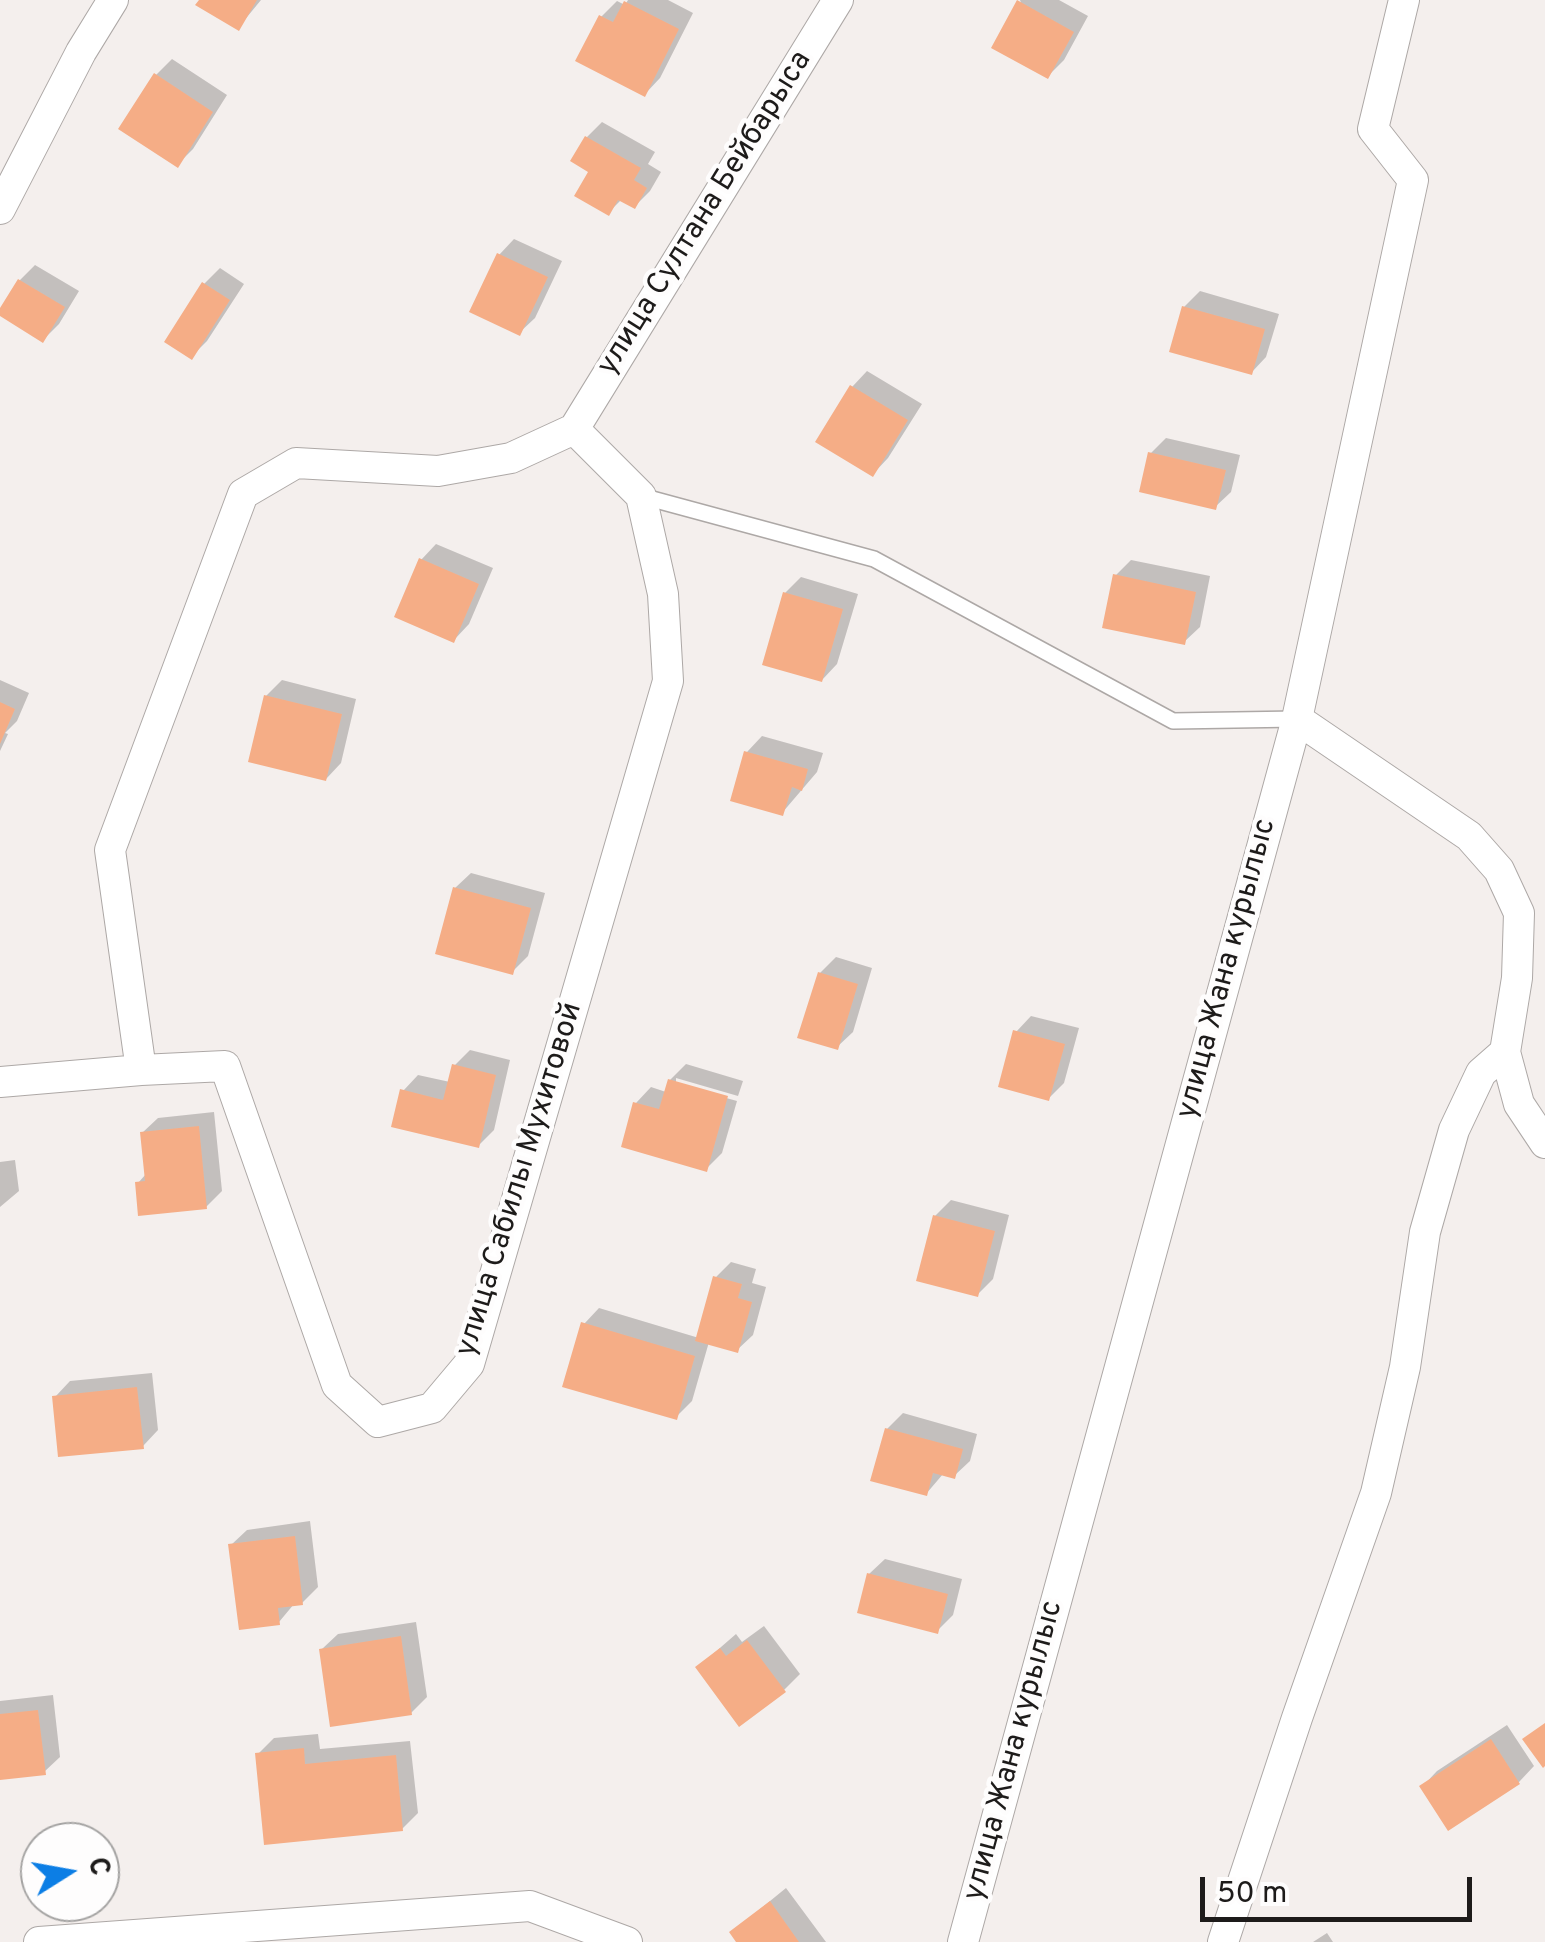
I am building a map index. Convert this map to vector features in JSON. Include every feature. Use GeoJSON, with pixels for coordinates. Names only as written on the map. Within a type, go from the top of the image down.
{"type":"FeatureCollection","features":[{"type":"Feature","properties":{"kind":"street"},"geometry":{"type":"LineString","coordinates":[[0,209],[81,52],[113,0]]}},
{"type":"Feature","properties":{"kind":"street","name":"улица Султана Бейбарыса"},"geometry":{"type":"LineString","coordinates":[[574,428],[838,0]]}},
{"type":"Feature","properties":{"kind":"street","name":"улица Жана курылыс"},"geometry":{"type":"LineString","coordinates":[[963,1942],[1297,719],[1413,180],[1373,129],[1404,0]]}},
{"type":"Feature","properties":{"kind":"street"},"geometry":{"type":"LineString","coordinates":[[141,1070],[110,850],[243,494],[296,463],[438,471],[511,458],[574,428],[641,496]]}},
{"type":"Feature","properties":{"kind":"street","name":"улица Сабилы Мухитовой"},"geometry":{"type":"LineString","coordinates":[[0,1082],[225,1066],[337,1384],[378,1422],[432,1408],[468,1364],[668,682],[663,594],[641,496]]}},
{"type":"Feature","properties":{"kind":"street"},"geometry":{"type":"LineString","coordinates":[[1297,719],[1469,836],[1499,870],[1519,913],[1516,978],[1505,1052],[1519,1104],[1545,1142]]}},
{"type":"Feature","properties":{"kind":"street"},"geometry":{"type":"LineString","coordinates":[[1224,1942],[1376,1494],[1405,1367],[1425,1232],[1454,1130],[1481,1073],[1505,1052]]}},
{"type":"Feature","properties":{"kind":"street"},"geometry":{"type":"LineString","coordinates":[[39,1942],[530,1906],[627,1942]]}},
{"type":"Feature","properties":{"kind":"lane"},"geometry":{"type":"LineString","coordinates":[[641,496],[874,560],[1173,722],[1297,719]]}},
{"type":"Feature","properties":{"kind":"building"},"geometry":{"type":"Polygon","coordinates":[[[199,0],[257,0],[239,31],[195,5],[199,0]]]}},
{"type":"Feature","properties":{"kind":"building"},"geometry":{"type":"Polygon","coordinates":[[[1017,0],[1074,32],[1048,79],[991,48],[1017,0]]]}},
{"type":"Feature","properties":{"kind":"building"},"geometry":{"type":"Polygon","coordinates":[[[624,1],[679,29],[645,97],[575,61],[599,15],[613,22],[624,1]]]}},
{"type":"Feature","properties":{"kind":"building"},"geometry":{"type":"Polygon","coordinates":[[[154,73],[213,112],[178,168],[118,129],[154,73]]]}},
{"type":"Feature","properties":{"kind":"building"},"geometry":{"type":"Polygon","coordinates":[[[585,136],[641,168],[634,180],[647,188],[635,209],[618,200],[609,216],[574,196],[588,172],[570,161],[585,136]]]}},
{"type":"Feature","properties":{"kind":"building"},"geometry":{"type":"Polygon","coordinates":[[[497,253],[548,277],[520,336],[469,312],[497,253]]]}},
{"type":"Feature","properties":{"kind":"building"},"geometry":{"type":"Polygon","coordinates":[[[18,279],[65,307],[43,343],[0,316],[0,308],[18,279]]]}},
{"type":"Feature","properties":{"kind":"building"},"geometry":{"type":"Polygon","coordinates":[[[202,282],[230,300],[192,360],[164,342],[202,282]]]}},
{"type":"Feature","properties":{"kind":"building"},"geometry":{"type":"Polygon","coordinates":[[[1182,306],[1265,329],[1252,375],[1169,352],[1182,306]]]}},
{"type":"Feature","properties":{"kind":"building"},"geometry":{"type":"Polygon","coordinates":[[[850,385],[908,420],[873,477],[815,442],[850,385]]]}},
{"type":"Feature","properties":{"kind":"building"},"geometry":{"type":"Polygon","coordinates":[[[1148,452],[1226,470],[1216,510],[1139,492],[1148,452]]]}},
{"type":"Feature","properties":{"kind":"building"},"geometry":{"type":"Polygon","coordinates":[[[419,558],[479,584],[454,643],[394,617],[419,558]]]}},
{"type":"Feature","properties":{"kind":"building"},"geometry":{"type":"Polygon","coordinates":[[[1113,574],[1196,592],[1185,645],[1102,628],[1113,574]]]}},
{"type":"Feature","properties":{"kind":"building"},"geometry":{"type":"Polygon","coordinates":[[[783,592],[843,609],[822,682],[762,665],[783,592]]]}},
{"type":"Feature","properties":{"kind":"building"},"geometry":{"type":"Polygon","coordinates":[[[264,695],[342,714],[326,781],[248,762],[264,695]]]}},
{"type":"Feature","properties":{"kind":"building"},"geometry":{"type":"Polygon","coordinates":[[[0,702],[15,709],[0,744],[0,702]]]}},
{"type":"Feature","properties":{"kind":"building"},"geometry":{"type":"Polygon","coordinates":[[[744,751],[808,769],[802,791],[792,787],[783,816],[730,801],[744,751]]]}},
{"type":"Feature","properties":{"kind":"building"},"geometry":{"type":"Polygon","coordinates":[[[453,887],[531,908],[513,975],[435,954],[453,887]]]}},
{"type":"Feature","properties":{"kind":"building"},"geometry":{"type":"Polygon","coordinates":[[[818,972],[858,984],[838,1050],[797,1038],[818,972]]]}},
{"type":"Feature","properties":{"kind":"building"},"geometry":{"type":"Polygon","coordinates":[[[1013,1030],[1065,1044],[1049,1101],[998,1087],[1013,1030]]]}},
{"type":"Feature","properties":{"kind":"building"},"geometry":{"type":"Polygon","coordinates":[[[452,1064],[496,1075],[479,1148],[391,1127],[400,1089],[443,1100],[452,1064]]]}},
{"type":"Feature","properties":{"kind":"building"},"geometry":{"type":"Polygon","coordinates":[[[668,1079],[728,1096],[707,1172],[621,1147],[633,1102],[659,1109],[668,1079]]]}},
{"type":"Feature","properties":{"kind":"building"},"geometry":{"type":"Polygon","coordinates":[[[199,1126],[207,1209],[138,1216],[135,1182],[145,1181],[140,1132],[199,1126]]]}},
{"type":"Feature","properties":{"kind":"building"},"geometry":{"type":"Polygon","coordinates":[[[933,1215],[995,1231],[978,1297],[916,1281],[933,1215]]]}},
{"type":"Feature","properties":{"kind":"building"},"geometry":{"type":"Polygon","coordinates":[[[713,1276],[742,1284],[738,1298],[752,1302],[738,1353],[695,1341],[713,1276]]]}},
{"type":"Feature","properties":{"kind":"building"},"geometry":{"type":"Polygon","coordinates":[[[581,1322],[695,1356],[677,1420],[562,1387],[581,1322]]]}},
{"type":"Feature","properties":{"kind":"building"},"geometry":{"type":"Polygon","coordinates":[[[137,1387],[144,1449],[58,1457],[52,1396],[137,1387]]]}},
{"type":"Feature","properties":{"kind":"building"},"geometry":{"type":"Polygon","coordinates":[[[885,1428],[963,1449],[955,1479],[933,1473],[927,1496],[870,1481],[885,1428]]]}},
{"type":"Feature","properties":{"kind":"building"},"geometry":{"type":"Polygon","coordinates":[[[295,1536],[303,1605],[278,1608],[280,1625],[239,1630],[228,1544],[295,1536]]]}},
{"type":"Feature","properties":{"kind":"building"},"geometry":{"type":"Polygon","coordinates":[[[867,1573],[948,1594],[938,1634],[857,1613],[867,1573]]]}},
{"type":"Feature","properties":{"kind":"building"},"geometry":{"type":"Polygon","coordinates":[[[401,1636],[412,1715],[330,1727],[319,1649],[401,1636]]]}},
{"type":"Feature","properties":{"kind":"building"},"geometry":{"type":"Polygon","coordinates":[[[747,1640],[786,1692],[739,1727],[695,1667],[720,1648],[726,1656],[747,1640]]]}},
{"type":"Feature","properties":{"kind":"building"},"geometry":{"type":"Polygon","coordinates":[[[38,1710],[46,1775],[0,1780],[0,1714],[38,1710]]]}},
{"type":"Feature","properties":{"kind":"building"},"geometry":{"type":"Polygon","coordinates":[[[1545,1723],[1545,1766],[1543,1768],[1522,1739],[1545,1723]]]}},
{"type":"Feature","properties":{"kind":"building"},"geometry":{"type":"Polygon","coordinates":[[[1491,1739],[1520,1784],[1448,1831],[1419,1786],[1491,1739]]]}},
{"type":"Feature","properties":{"kind":"building"},"geometry":{"type":"Polygon","coordinates":[[[304,1748],[305,1764],[396,1755],[403,1831],[264,1845],[255,1753],[304,1748]]]}},
{"type":"Feature","properties":{"kind":"building"},"geometry":{"type":"Polygon","coordinates":[[[770,1901],[799,1942],[736,1942],[729,1932],[770,1901]]]}}]}
